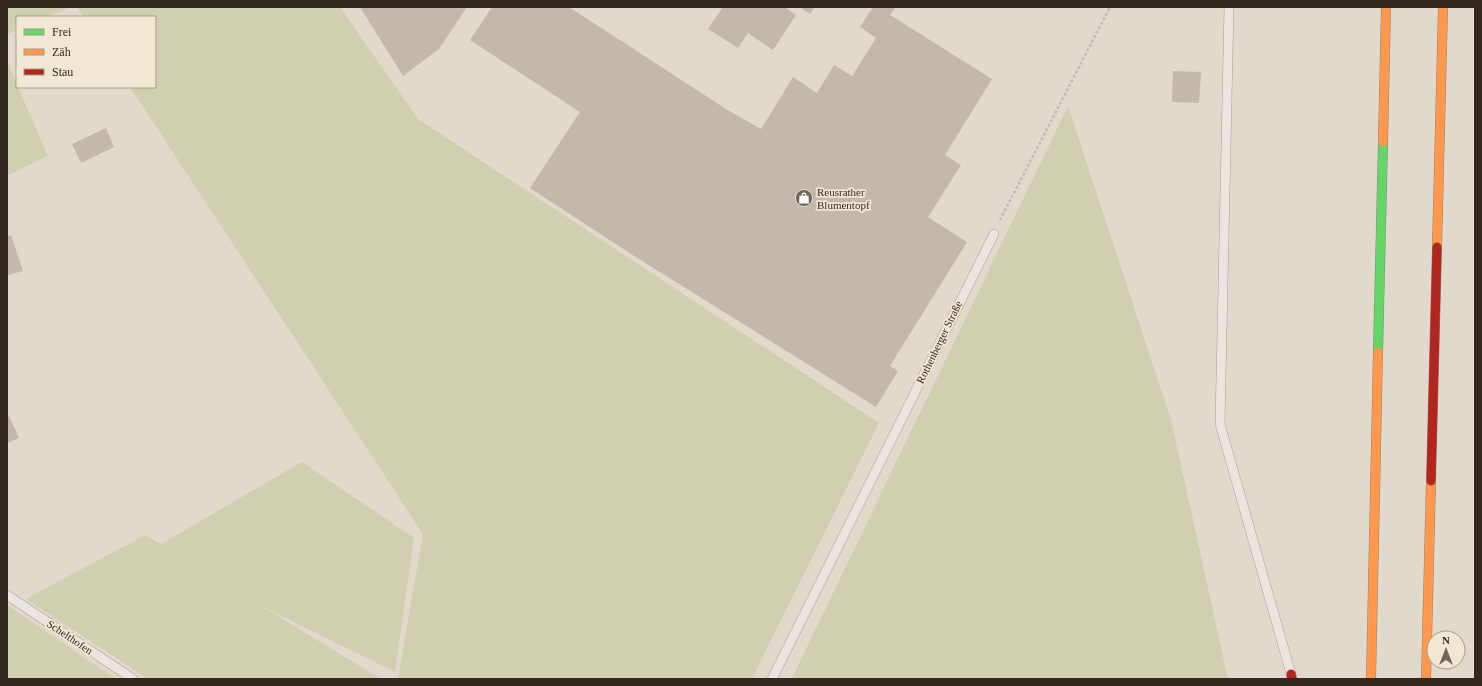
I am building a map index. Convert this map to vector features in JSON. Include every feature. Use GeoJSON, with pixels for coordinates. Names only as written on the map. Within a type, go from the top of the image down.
{"type":"FeatureCollection","features":[{"type":"Feature","properties":{"kind":"highway"},"geometry":{"type":"LineString","coordinates":[[1370,679],[1386,7]]}},
{"type":"Feature","properties":{"kind":"highway"},"geometry":{"type":"LineString","coordinates":[[1426,679],[1443,7]]}},
{"type":"Feature","properties":{"kind":"lane"},"geometry":{"type":"LineString","coordinates":[[1229,7],[1220,424],[1291,677]]}},
{"type":"Feature","properties":{"kind":"lane","name":"Rothenberger Straße"},"geometry":{"type":"LineString","coordinates":[[772,679],[994,234]]}},
{"type":"Feature","properties":{"kind":"lane","name":"Schelthofen"},"geometry":{"type":"LineString","coordinates":[[7,595],[134,679]]}},
{"type":"Feature","properties":{"kind":"path"},"geometry":{"type":"LineString","coordinates":[[994,234],[1110,7]]}},
{"type":"Feature","properties":{"kind":"green space"},"geometry":{"type":"Polygon","coordinates":[[[7,7],[70,7],[49,16],[16,16],[16,30],[7,34],[7,7]]]}},
{"type":"Feature","properties":{"kind":"green space"},"geometry":{"type":"Polygon","coordinates":[[[77,7],[340,7],[418,119],[879,423],[752,679],[398,679],[423,534],[131,88],[156,88],[156,16],[83,16],[77,7]]]}},
{"type":"Feature","properties":{"kind":"green space"},"geometry":{"type":"Polygon","coordinates":[[[7,61],[16,82],[16,88],[18,88],[48,156],[7,176],[7,61]]]}},
{"type":"Feature","properties":{"kind":"green space"},"geometry":{"type":"Polygon","coordinates":[[[1068,106],[1171,420],[1228,679],[797,679],[793,676],[1068,106]]]}},
{"type":"Feature","properties":{"kind":"green space"},"geometry":{"type":"Polygon","coordinates":[[[302,462],[414,538],[395,672],[260,605],[381,679],[148,679],[26,599],[145,535],[189,561],[161,544],[302,462]]]}},
{"type":"Feature","properties":{"kind":"green space"},"geometry":{"type":"Polygon","coordinates":[[[7,605],[116,679],[7,679],[7,605]]]}},
{"type":"Feature","properties":{"kind":"building"},"geometry":{"type":"Polygon","coordinates":[[[360,7],[467,7],[439,49],[403,76],[360,7]]]}},
{"type":"Feature","properties":{"kind":"building","name":"Reusrather Blumentopf"},"geometry":{"type":"Polygon","coordinates":[[[492,7],[569,7],[726,109],[761,129],[793,77],[817,93],[834,65],[852,76],[876,38],[860,27],[873,7],[896,7],[890,15],[992,79],[945,155],[961,165],[928,217],[967,242],[890,366],[898,371],[876,407],[631,254],[530,188],[580,112],[470,40],[492,7]]]}},
{"type":"Feature","properties":{"kind":"building"},"geometry":{"type":"Polygon","coordinates":[[[723,7],[785,7],[796,15],[773,50],[748,33],[738,48],[708,29],[723,7]]]}},
{"type":"Feature","properties":{"kind":"building"},"geometry":{"type":"Polygon","coordinates":[[[799,7],[815,7],[810,14],[799,7]]]}},
{"type":"Feature","properties":{"kind":"building"},"geometry":{"type":"Polygon","coordinates":[[[1173,71],[1201,72],[1199,103],[1172,102],[1173,71]]]}},
{"type":"Feature","properties":{"kind":"building"},"geometry":{"type":"Polygon","coordinates":[[[106,128],[114,147],[81,163],[72,144],[106,128]]]}},
{"type":"Feature","properties":{"kind":"building"},"geometry":{"type":"Polygon","coordinates":[[[11,235],[23,271],[8,275],[7,236],[11,235]]]}},
{"type":"Feature","properties":{"kind":"building"},"geometry":{"type":"Polygon","coordinates":[[[7,412],[19,438],[7,443],[7,412]]]}},
{"type":"Feature","properties":{"kind":"traffic: fast"},"geometry":{"type":"LineString","coordinates":[[1378,352],[1383,142]]}},
{"type":"Feature","properties":{"kind":"traffic: slow"},"geometry":{"type":"LineString","coordinates":[[1383,142],[1386,7]]}},
{"type":"Feature","properties":{"kind":"traffic: slow"},"geometry":{"type":"LineString","coordinates":[[1437,247],[1443,7]]}},
{"type":"Feature","properties":{"kind":"traffic: slow"},"geometry":{"type":"LineString","coordinates":[[1371,679],[1378,352]]}},
{"type":"Feature","properties":{"kind":"traffic: slow"},"geometry":{"type":"LineString","coordinates":[[1426,679],[1431,481]]}},
{"type":"Feature","properties":{"kind":"traffic: jam"},"geometry":{"type":"LineString","coordinates":[[1431,481],[1437,247]]}},
{"type":"Feature","properties":{"kind":"traffic: jam"},"geometry":{"type":"LineString","coordinates":[[1291,674],[1292,679]]}},
{"type":"Feature","properties":{"kind":"place","name":"Reusrather Blumentopf"},"geometry":{"type":"Point","coordinates":[804,198]}}]}
